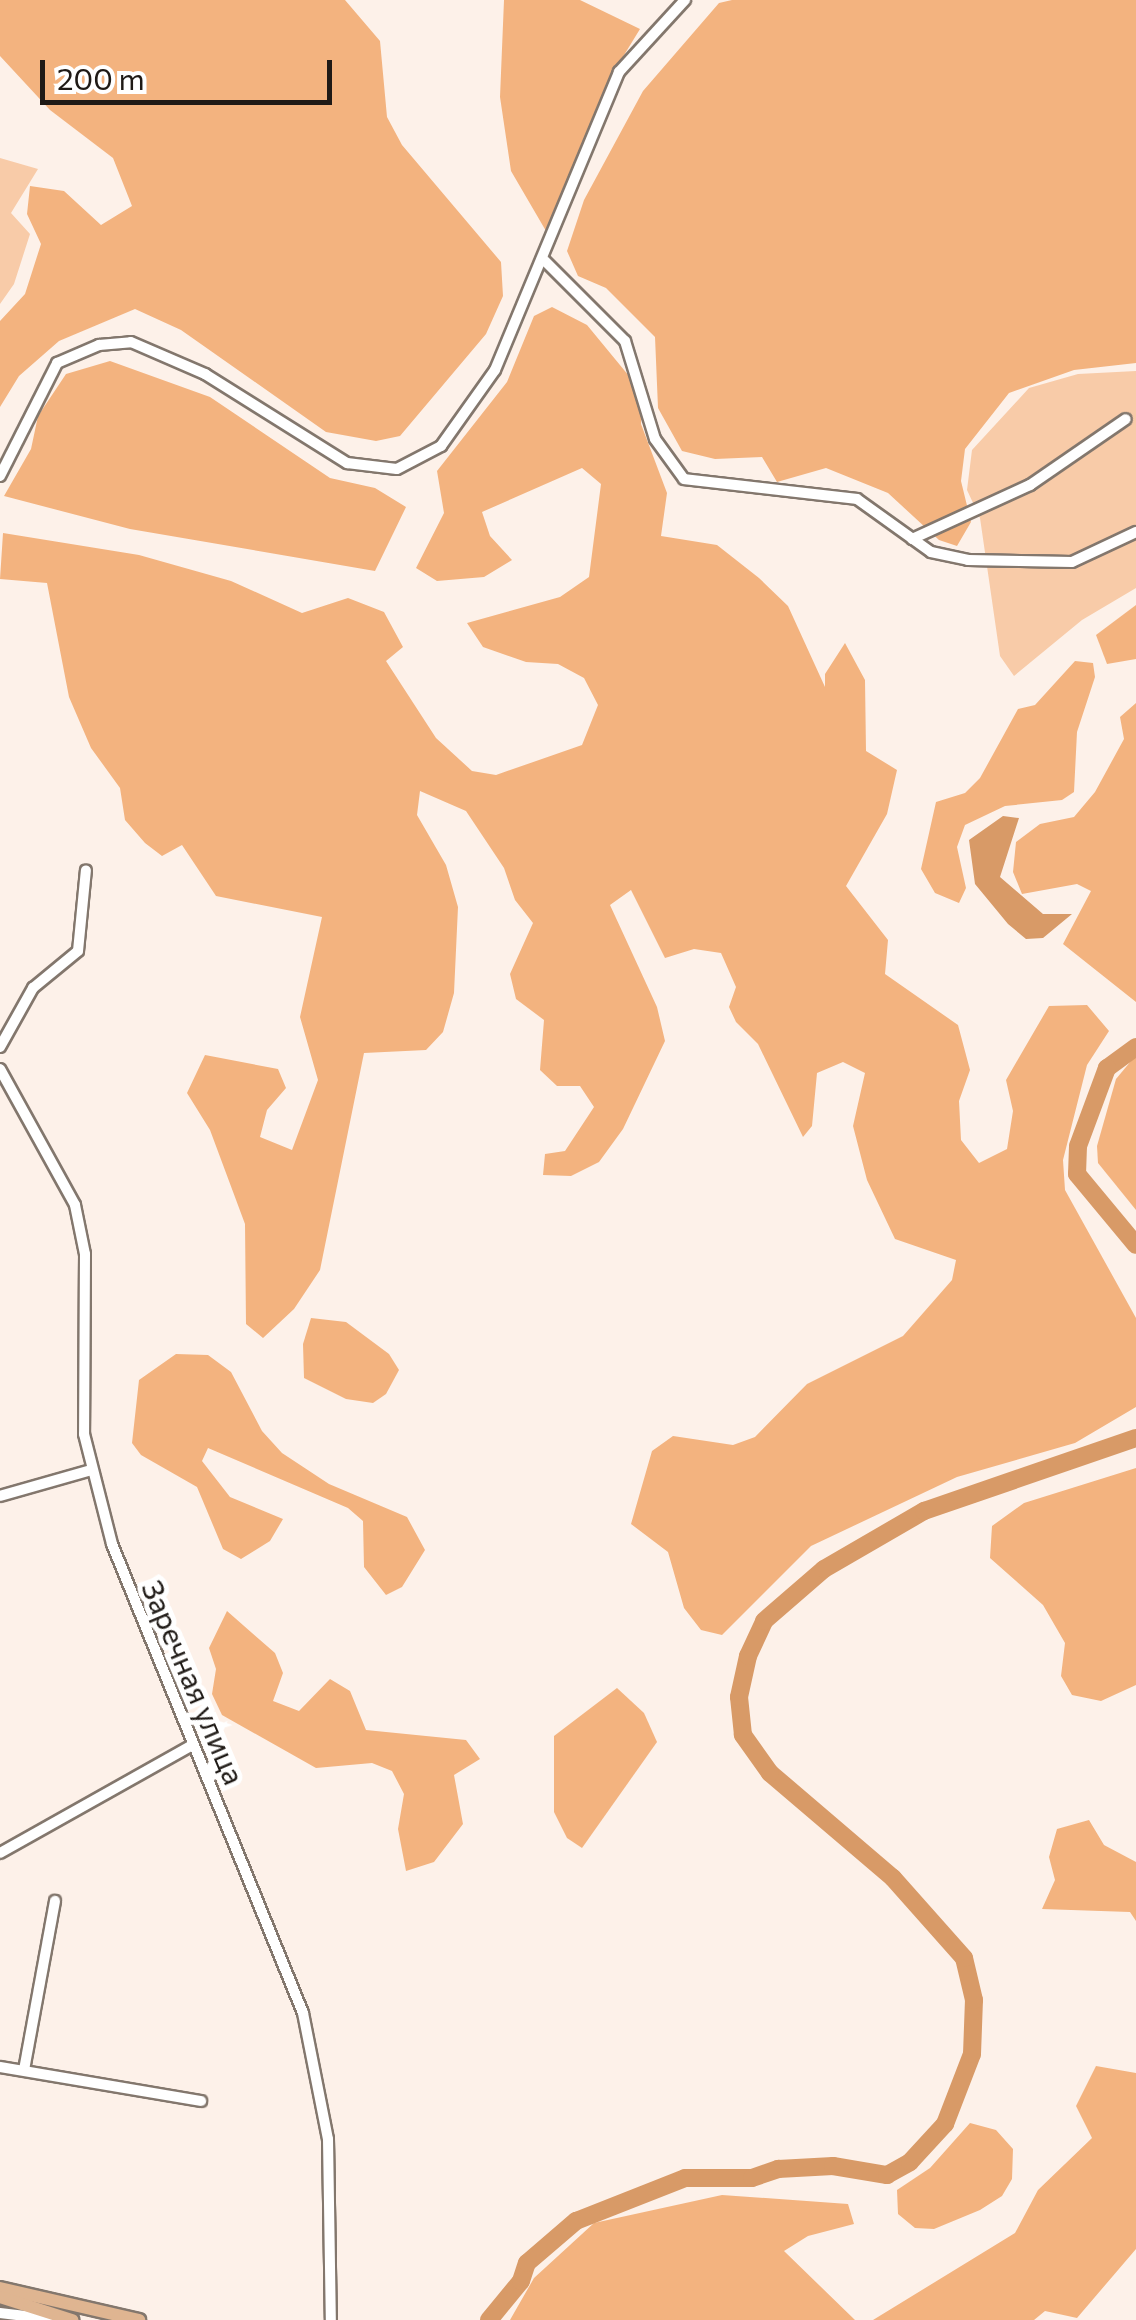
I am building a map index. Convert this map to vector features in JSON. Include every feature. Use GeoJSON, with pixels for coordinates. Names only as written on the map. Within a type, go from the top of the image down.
{"type":"FeatureCollection","features":[{"type":"Feature","properties":{"kind":"main road"},"geometry":{"type":"LineString","coordinates":[[0,2288],[140,2320]]}},
{"type":"Feature","properties":{"kind":"main road"},"geometry":{"type":"LineString","coordinates":[[0,2297],[72,2320]]}},
{"type":"Feature","properties":{"kind":"street"},"geometry":{"type":"LineString","coordinates":[[0,476],[58,363],[99,345],[132,342],[206,374],[347,463],[397,469],[442,446],[495,370],[545,261],[577,160],[619,72],[684,0]]}},
{"type":"Feature","properties":{"kind":"street"},"geometry":{"type":"LineString","coordinates":[[545,261],[625,341],[654,439],[684,479],[857,500],[931,552],[968,560],[1072,562],[1136,532]]}},
{"type":"Feature","properties":{"kind":"street"},"geometry":{"type":"LineString","coordinates":[[912,539],[1030,486],[1126,419]]}},
{"type":"Feature","properties":{"kind":"street"},"geometry":{"type":"LineString","coordinates":[[0,1046],[33,988],[78,951],[86,870]]}},
{"type":"Feature","properties":{"kind":"street","name":"Заречная улица"},"geometry":{"type":"LineString","coordinates":[[0,1069],[75,1205],[85,1254],[84,1434],[91,1470],[138,1617],[303,2013],[328,2139],[331,2320]]}},
{"type":"Feature","properties":{"kind":"street"},"geometry":{"type":"LineString","coordinates":[[0,1496],[91,1470]]}},
{"type":"Feature","properties":{"kind":"street"},"geometry":{"type":"LineString","coordinates":[[0,1853],[191,1746]]}},
{"type":"Feature","properties":{"kind":"street"},"geometry":{"type":"LineString","coordinates":[[24,2070],[55,1901]]}},
{"type":"Feature","properties":{"kind":"street"},"geometry":{"type":"LineString","coordinates":[[0,2067],[201,2102]]}},
{"type":"Feature","properties":{"kind":"street"},"geometry":{"type":"LineString","coordinates":[[0,2313],[62,2320]]}},
{"type":"Feature","properties":{"kind":"shaded area"},"geometry":{"type":"Polygon","coordinates":[[[0,0],[345,0],[380,41],[387,117],[402,145],[501,262],[503,296],[486,334],[400,436],[376,441],[326,432],[181,330],[135,309],[59,341],[19,376],[0,407],[0,321],[25,294],[41,244],[27,214],[30,186],[64,191],[101,225],[132,206],[113,158],[50,110],[0,56],[0,0]]]}},
{"type":"Feature","properties":{"kind":"shaded area"},"geometry":{"type":"Polygon","coordinates":[[[504,0],[580,0],[640,29],[610,78],[546,231],[511,171],[500,97],[504,0]]]}},
{"type":"Feature","properties":{"kind":"shaded area"},"geometry":{"type":"Polygon","coordinates":[[[1136,0],[1136,363],[1074,370],[1009,393],[965,449],[961,481],[971,522],[957,546],[939,540],[888,493],[826,468],[777,482],[762,457],[715,459],[682,451],[658,408],[655,337],[606,288],[578,276],[567,251],[584,200],[643,91],[719,3],[1136,0]]]}},
{"type":"Feature","properties":{"kind":"shaded area"},"geometry":{"type":"Polygon","coordinates":[[[0,158],[38,169],[11,213],[30,234],[14,284],[0,304],[0,158]]]}},
{"type":"Feature","properties":{"kind":"shaded area"},"geometry":{"type":"Polygon","coordinates":[[[552,307],[587,325],[643,393],[641,424],[667,493],[661,536],[717,545],[759,578],[788,606],[825,687],[825,674],[845,643],[865,680],[866,751],[897,770],[887,814],[846,886],[888,940],[885,974],[958,1025],[970,1070],[959,1101],[961,1140],[979,1163],[1007,1149],[1013,1111],[1006,1080],[1049,1006],[1087,1005],[1109,1031],[1087,1065],[1063,1160],[1065,1190],[1136,1318],[1136,1407],[1075,1443],[957,1477],[811,1546],[722,1635],[701,1630],[684,1608],[668,1552],[631,1524],[652,1451],[673,1436],[733,1445],[755,1437],[807,1384],[903,1336],[952,1280],[956,1260],[895,1239],[867,1180],[853,1126],[865,1073],[843,1062],[817,1073],[812,1126],[803,1137],[758,1044],[736,1022],[729,1007],[736,987],[721,953],[694,949],[665,958],[631,890],[610,905],[657,1007],[665,1041],[623,1129],[599,1162],[571,1176],[543,1175],[545,1154],[565,1151],[594,1107],[580,1086],[557,1086],[540,1070],[544,1020],[516,999],[510,974],[533,923],[515,900],[504,868],[466,811],[420,791],[417,815],[446,865],[458,907],[454,993],[443,1032],[426,1050],[364,1053],[320,1270],[294,1309],[263,1338],[246,1324],[245,1224],[210,1130],[187,1093],[205,1055],[278,1069],[286,1088],[267,1110],[260,1137],[292,1150],[318,1080],[300,1017],[322,917],[216,896],[182,845],[162,856],[145,843],[125,820],[120,788],[91,748],[69,697],[47,583],[0,579],[3,533],[139,555],[231,581],[302,613],[348,598],[384,612],[403,647],[386,661],[436,738],[472,771],[496,775],[582,745],[598,705],[584,678],[558,664],[526,662],[483,647],[467,623],[560,597],[589,577],[601,484],[582,468],[482,512],[490,536],[512,560],[484,577],[437,581],[416,568],[444,513],[437,471],[507,382],[534,316],[552,307]]]}},
{"type":"Feature","properties":{"kind":"shaded area"},"geometry":{"type":"Polygon","coordinates":[[[110,361],[210,397],[330,478],[375,488],[406,507],[375,571],[130,529],[4,496],[31,449],[38,416],[66,374],[110,361]]]}},
{"type":"Feature","properties":{"kind":"shaded area"},"geometry":{"type":"Polygon","coordinates":[[[1136,371],[1136,588],[1082,620],[1014,676],[1000,656],[980,518],[967,490],[972,450],[1029,388],[1078,374],[1136,371]]]}},
{"type":"Feature","properties":{"kind":"shaded area"},"geometry":{"type":"Polygon","coordinates":[[[1136,605],[1136,659],[1107,664],[1096,635],[1136,605]]]}},
{"type":"Feature","properties":{"kind":"shaded area"},"geometry":{"type":"Polygon","coordinates":[[[1075,661],[1093,663],[1095,677],[1077,732],[1074,792],[1062,800],[1005,806],[965,825],[957,847],[966,888],[959,903],[935,893],[921,869],[936,802],[965,793],[980,778],[1018,709],[1035,705],[1075,661]]]}},
{"type":"Feature","properties":{"kind":"shaded area"},"geometry":{"type":"Polygon","coordinates":[[[1136,703],[1136,1002],[1063,944],[1091,891],[1077,884],[1022,894],[1013,872],[1016,842],[1040,824],[1074,817],[1095,792],[1124,739],[1120,717],[1136,703]]]}},
{"type":"Feature","properties":{"kind":"shaded area"},"geometry":{"type":"Polygon","coordinates":[[[1003,816],[1019,818],[1000,877],[1043,914],[1072,914],[1043,938],[1026,939],[975,884],[969,840],[1003,816]]]}},
{"type":"Feature","properties":{"kind":"shaded area"},"geometry":{"type":"Polygon","coordinates":[[[1136,1055],[1136,1210],[1098,1163],[1097,1146],[1116,1079],[1136,1055]]]}},
{"type":"Feature","properties":{"kind":"shaded area"},"geometry":{"type":"Polygon","coordinates":[[[311,1318],[346,1322],[389,1354],[399,1370],[386,1394],[373,1403],[346,1399],[304,1378],[303,1344],[311,1318]]]}},
{"type":"Feature","properties":{"kind":"shaded area"},"geometry":{"type":"Polygon","coordinates":[[[176,1354],[208,1355],[231,1372],[262,1431],[282,1453],[329,1484],[407,1517],[425,1550],[402,1587],[386,1595],[364,1567],[363,1521],[348,1508],[208,1448],[202,1461],[230,1497],[283,1519],[270,1541],[241,1559],[223,1549],[197,1487],[141,1455],[132,1443],[139,1380],[176,1354]]]}},
{"type":"Feature","properties":{"kind":"shaded area"},"geometry":{"type":"Polygon","coordinates":[[[1136,1468],[1136,1685],[1101,1701],[1072,1695],[1061,1676],[1065,1643],[1043,1605],[990,1558],[992,1526],[1024,1503],[1136,1468]]]}},
{"type":"Feature","properties":{"kind":"shaded area"},"geometry":{"type":"Polygon","coordinates":[[[227,1611],[275,1653],[283,1673],[273,1701],[299,1711],[330,1679],[350,1691],[366,1730],[466,1740],[480,1759],[454,1775],[463,1824],[434,1862],[406,1871],[398,1829],[404,1794],[392,1771],[372,1763],[316,1768],[222,1715],[212,1694],[216,1669],[209,1648],[227,1611]]]}},
{"type":"Feature","properties":{"kind":"shaded area"},"geometry":{"type":"Polygon","coordinates":[[[617,1688],[644,1713],[657,1742],[582,1848],[567,1838],[554,1812],[554,1736],[617,1688]]]}},
{"type":"Feature","properties":{"kind":"shaded area"},"geometry":{"type":"Polygon","coordinates":[[[1089,1820],[1104,1845],[1136,1862],[1136,1921],[1130,1912],[1042,1909],[1055,1880],[1049,1857],[1057,1829],[1089,1820]]]}},
{"type":"Feature","properties":{"kind":"shaded area"},"geometry":{"type":"Polygon","coordinates":[[[1096,2066],[1136,2073],[1136,2249],[1077,2318],[1045,2311],[1034,2320],[873,2320],[1015,2233],[1038,2190],[1092,2138],[1076,2106],[1096,2066]]]}},
{"type":"Feature","properties":{"kind":"shaded area"},"geometry":{"type":"Polygon","coordinates":[[[970,2123],[996,2130],[1013,2149],[1012,2179],[1002,2196],[980,2210],[934,2229],[915,2228],[898,2214],[897,2190],[930,2168],[970,2123]]]}},
{"type":"Feature","properties":{"kind":"shaded area"},"geometry":{"type":"Polygon","coordinates":[[[722,2195],[848,2204],[854,2224],[808,2236],[784,2251],[855,2320],[510,2320],[534,2278],[594,2223],[722,2195]]]}},
{"type":"Feature","properties":{"kind":"waterway"},"geometry":{"type":"LineString","coordinates":[[1136,1047],[1107,1068],[1078,1146],[1077,1174],[1136,1245]]}},
{"type":"Feature","properties":{"kind":"waterway"},"geometry":{"type":"LineString","coordinates":[[489,2320],[521,2281],[527,2263],[576,2221],[685,2178],[752,2178],[778,2169],[833,2166],[887,2175],[910,2162],[945,2124],[972,2054],[974,2000],[964,1958],[893,1878],[770,1773],[743,1735],[739,1697],[748,1656],[764,1621],[824,1569],[924,1511],[1136,1438]]}}]}
